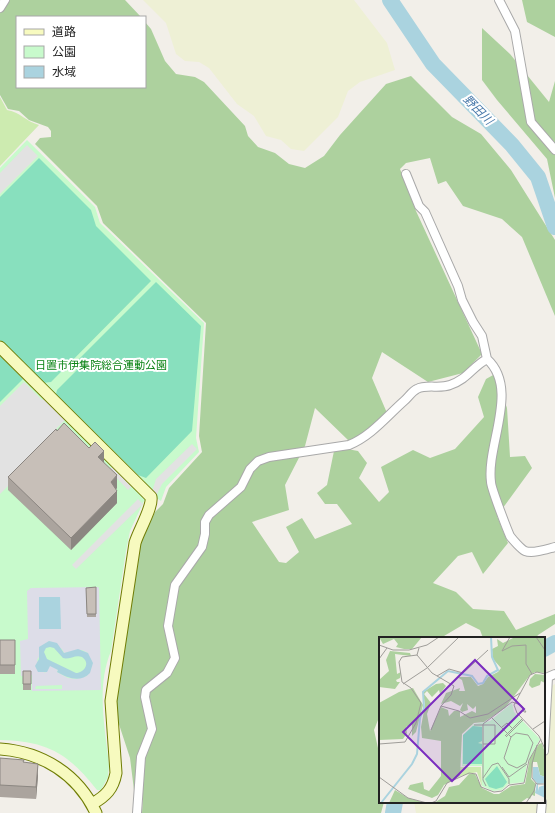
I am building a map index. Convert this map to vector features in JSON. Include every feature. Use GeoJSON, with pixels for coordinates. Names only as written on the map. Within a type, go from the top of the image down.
{"type":"FeatureCollection","features":[{"type":"Feature","properties":{"kind":"street"},"geometry":{"type":"LineString","coordinates":[[0,8],[5,0]]}},
{"type":"Feature","properties":{"kind":"street"},"geometry":{"type":"LineString","coordinates":[[499,0],[515,31],[531,122],[555,150]]}},
{"type":"Feature","properties":{"kind":"street"},"geometry":{"type":"LineString","coordinates":[[406,174],[419,206],[425,212],[458,286],[462,300],[482,336],[487,359],[494,365],[498,373],[501,405],[491,482],[510,536],[524,551],[531,552],[555,547]]}},
{"type":"Feature","properties":{"kind":"street"},"geometry":{"type":"LineString","coordinates":[[0,347],[151,497],[150,507],[134,543],[112,701],[116,773],[115,782],[105,797],[94,808],[78,784],[56,766],[32,754],[0,749]]}},
{"type":"Feature","properties":{"kind":"street"},"geometry":{"type":"LineString","coordinates":[[137,813],[141,757],[152,729],[145,697],[146,690],[167,673],[175,658],[168,626],[175,585],[202,547],[205,534],[205,522],[209,515],[241,487],[250,469],[258,461],[269,457],[349,445],[359,441],[371,432],[417,388],[448,386],[459,382],[468,377],[480,363],[487,359]]}},
{"type":"Feature","properties":{"kind":"street"},"geometry":{"type":"LineString","coordinates":[[545,732],[548,677],[555,674]]}},
{"type":"Feature","properties":{"kind":"street"},"geometry":{"type":"LineString","coordinates":[[541,813],[542,803]]}},
{"type":"Feature","properties":{"kind":"green space"},"geometry":{"type":"Polygon","coordinates":[[[8,0],[125,0],[140,16],[16,16],[16,88],[146,88],[146,23],[151,29],[165,61],[176,74],[195,77],[204,82],[245,126],[248,136],[258,147],[275,153],[289,164],[305,168],[324,156],[340,135],[386,84],[411,76],[452,117],[481,134],[511,170],[555,240],[555,316],[522,237],[502,219],[463,206],[446,181],[438,184],[430,158],[406,163],[400,169],[416,211],[482,354],[463,373],[428,382],[382,352],[372,378],[387,413],[366,432],[349,441],[315,408],[305,446],[285,485],[289,510],[252,522],[279,562],[286,563],[299,552],[286,527],[302,518],[315,539],[352,524],[337,504],[325,504],[317,493],[327,485],[334,451],[342,448],[358,451],[367,463],[359,478],[379,502],[389,492],[381,467],[413,450],[430,458],[455,449],[484,417],[478,397],[486,379],[495,374],[507,408],[510,457],[525,456],[532,468],[497,516],[508,543],[483,574],[472,552],[458,556],[433,583],[456,592],[473,609],[504,611],[516,630],[555,614],[555,624],[537,637],[483,637],[480,630],[466,623],[444,637],[379,637],[379,718],[374,730],[379,752],[379,803],[384,803],[381,813],[142,813],[143,797],[134,790],[130,758],[115,712],[141,540],[155,512],[163,504],[169,488],[202,452],[199,436],[206,323],[103,223],[97,206],[35,144],[40,138],[51,137],[51,131],[48,127],[29,120],[19,111],[8,109],[0,95],[0,12],[8,0]]]}},
{"type":"Feature","properties":{"kind":"green space"},"geometry":{"type":"Polygon","coordinates":[[[143,0],[354,0],[387,43],[395,70],[360,82],[348,91],[338,117],[304,151],[291,149],[281,140],[266,136],[254,116],[237,104],[209,68],[199,62],[185,61],[176,54],[166,23],[143,0]]]}},
{"type":"Feature","properties":{"kind":"green space"},"geometry":{"type":"Polygon","coordinates":[[[522,0],[555,0],[555,37],[527,22],[522,0]]]}},
{"type":"Feature","properties":{"kind":"green space"},"geometry":{"type":"Polygon","coordinates":[[[482,28],[510,54],[549,102],[555,81],[555,198],[547,159],[482,80],[482,28]]]}},
{"type":"Feature","properties":{"kind":"green space"},"geometry":{"type":"Polygon","coordinates":[[[0,97],[7,110],[12,111],[39,125],[0,166],[0,97]]]}},
{"type":"Feature","properties":{"kind":"green space","name":"日置市伊集院総合運動公園"},"geometry":{"type":"Polygon","coordinates":[[[27,140],[95,207],[100,223],[204,323],[196,438],[199,452],[166,487],[161,501],[158,499],[144,501],[130,531],[111,651],[106,665],[104,679],[103,707],[109,765],[108,777],[101,790],[97,790],[76,767],[66,758],[55,752],[31,743],[0,740],[0,168],[27,140]]]}},
{"type":"Feature","properties":{"kind":"green space"},"geometry":{"type":"Polygon","coordinates":[[[39,158],[91,210],[96,226],[151,281],[51,382],[43,383],[0,340],[0,197],[39,158]]]}},
{"type":"Feature","properties":{"kind":"green space"},"geometry":{"type":"Polygon","coordinates":[[[156,282],[201,326],[192,431],[146,478],[138,475],[56,394],[57,390],[77,370],[72,366],[156,282]]]}},
{"type":"Feature","properties":{"kind":"green space"},"geometry":{"type":"Polygon","coordinates":[[[0,356],[23,379],[0,402],[0,356]]]}},
{"type":"Feature","properties":{"kind":"green space"},"geometry":{"type":"Polygon","coordinates":[[[555,684],[555,813],[416,813],[414,803],[545,803],[545,689],[555,684]]]}},
{"type":"Feature","properties":{"kind":"shaded area"},"geometry":{"type":"Polygon","coordinates":[[[27,145],[38,156],[0,194],[0,173],[27,145]]]}},
{"type":"Feature","properties":{"kind":"shaded area"},"geometry":{"type":"Polygon","coordinates":[[[24,382],[42,400],[46,397],[67,418],[50,435],[54,440],[0,494],[0,406],[24,382]]]}},
{"type":"Feature","properties":{"kind":"shaded area"},"geometry":{"type":"Polygon","coordinates":[[[192,444],[197,449],[162,484],[156,496],[152,492],[156,479],[192,444]]]}},
{"type":"Feature","properties":{"kind":"shaded area"},"geometry":{"type":"Polygon","coordinates":[[[114,465],[134,484],[128,490],[109,470],[114,465]]]}},
{"type":"Feature","properties":{"kind":"shaded area"},"geometry":{"type":"Polygon","coordinates":[[[138,499],[143,504],[76,569],[72,565],[138,499]]]}},
{"type":"Feature","properties":{"kind":"shaded area"},"geometry":{"type":"Polygon","coordinates":[[[31,588],[99,588],[101,690],[32,691],[32,675],[21,676],[20,641],[28,639],[27,591],[31,588]],[[49,641],[37,660],[45,673],[50,665],[58,670],[57,672],[68,678],[76,679],[87,676],[88,653],[82,650],[64,653],[62,649],[49,641]],[[62,685],[36,686],[35,689],[62,689],[62,685]]]}},
{"type":"Feature","properties":{"kind":"water"},"geometry":{"type":"Polygon","coordinates":[[[39,597],[60,597],[61,629],[39,629],[39,597]]]}},
{"type":"Feature","properties":{"kind":"water"},"geometry":{"type":"Polygon","coordinates":[[[49,641],[57,643],[64,653],[78,649],[88,653],[93,663],[90,673],[78,679],[65,676],[50,666],[47,672],[38,672],[35,666],[39,659],[39,647],[49,641]],[[46,648],[44,652],[47,659],[76,673],[84,670],[86,665],[85,659],[80,656],[63,658],[54,648],[46,648]]]}},
{"type":"Feature","properties":{"kind":"building"},"geometry":{"type":"Polygon","coordinates":[[[64,423],[89,448],[95,442],[104,451],[98,457],[117,475],[111,482],[117,491],[71,538],[8,477],[56,429],[57,431],[64,423]]]}},
{"type":"Feature","properties":{"kind":"building"},"geometry":{"type":"Polygon","coordinates":[[[96,587],[96,614],[87,614],[86,588],[96,587]]]}},
{"type":"Feature","properties":{"kind":"building"},"geometry":{"type":"Polygon","coordinates":[[[0,640],[15,640],[15,665],[0,665],[0,640]]]}},
{"type":"Feature","properties":{"kind":"building"},"geometry":{"type":"Polygon","coordinates":[[[23,671],[31,671],[31,684],[23,684],[23,671]]]}},
{"type":"Feature","properties":{"kind":"building"},"geometry":{"type":"Polygon","coordinates":[[[0,758],[24,760],[23,762],[38,764],[36,787],[0,785],[0,758]]]}},
{"type":"Feature","properties":{"kind":"waterway","name":"野田川"},"geometry":{"type":"LineString","coordinates":[[390,0],[433,64],[512,145],[538,177],[555,227]]}},
{"type":"Feature","properties":{"kind":"waterway","name":"野田川"},"geometry":{"type":"LineString","coordinates":[[545,648],[555,643]]}},
{"type":"Feature","properties":{"kind":"waterway","name":"野田川"},"geometry":{"type":"LineString","coordinates":[[393,813],[395,803]]}}]}
